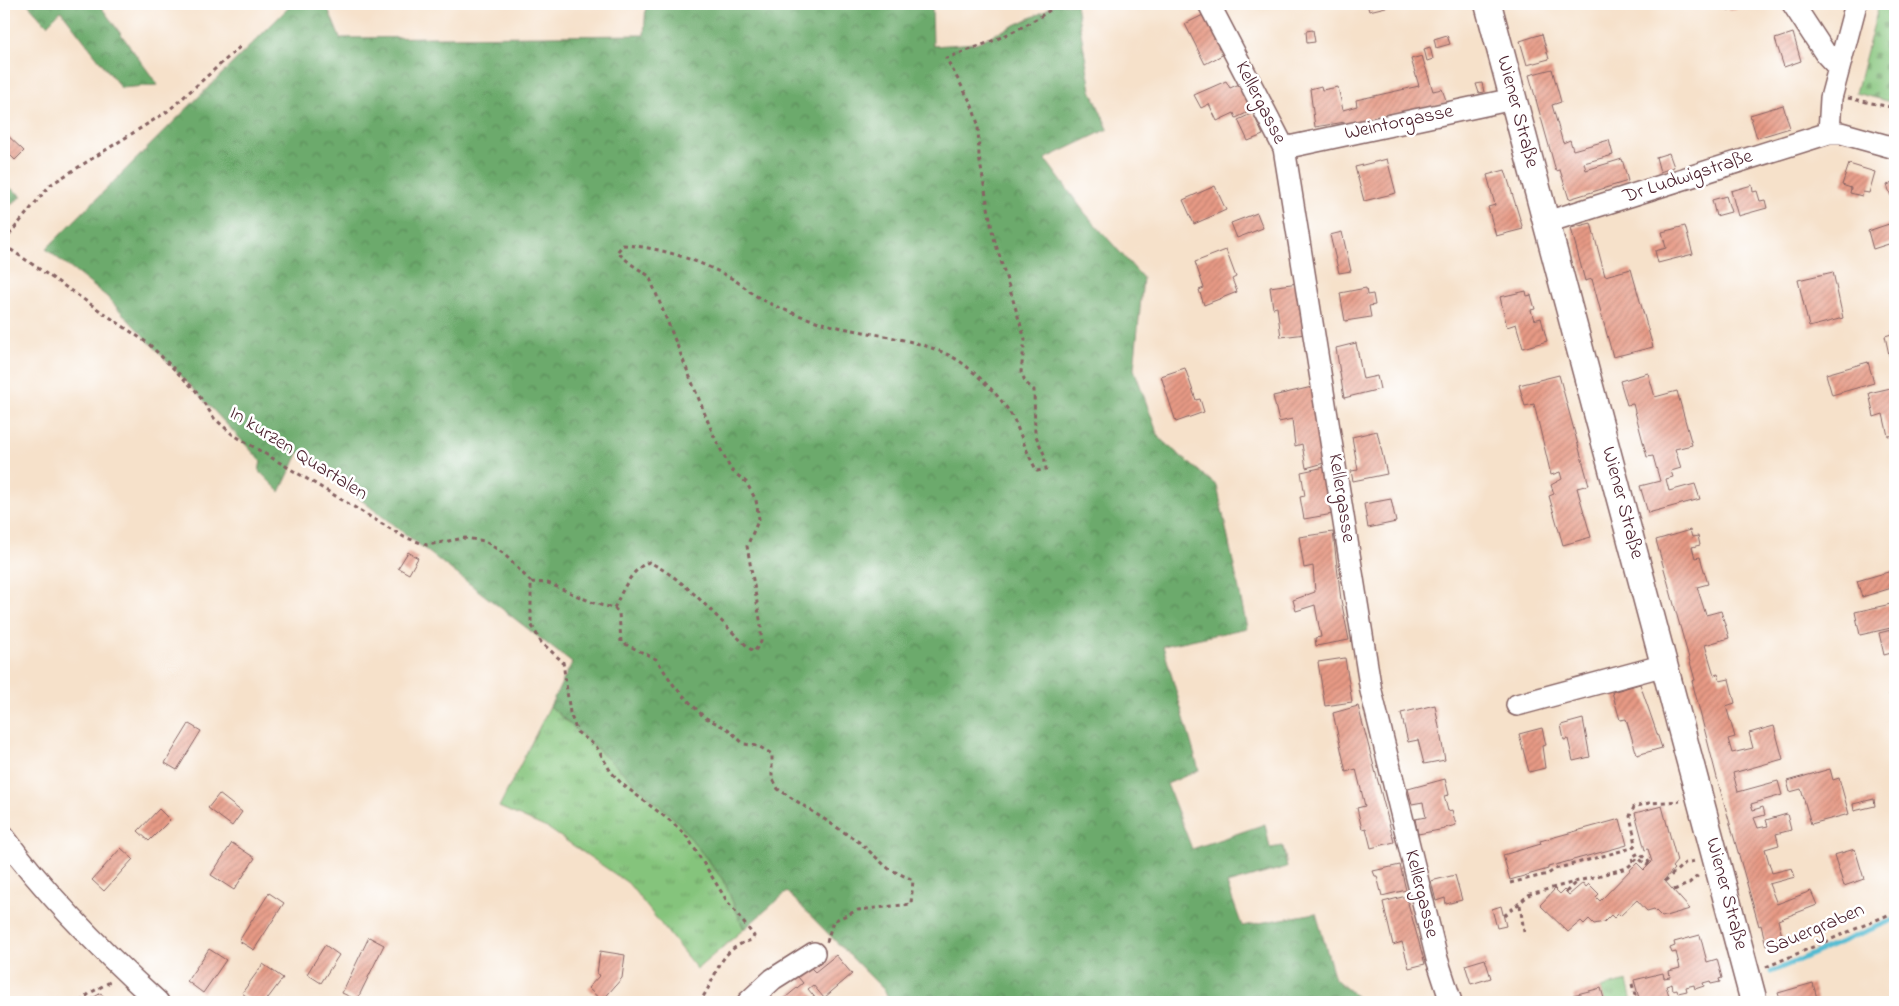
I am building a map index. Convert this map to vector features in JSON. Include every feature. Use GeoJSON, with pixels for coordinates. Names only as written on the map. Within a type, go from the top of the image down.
{"type":"FeatureCollection","features":[{"type":"Feature","properties":{"kind":"main road","name":"Wiener Straße"},"geometry":{"type":"LineString","coordinates":[[1488,4],[1754,1002]]}},
{"type":"Feature","properties":{"kind":"street","name":"Kellergasse"},"geometry":{"type":"LineString","coordinates":[[1209,4],[1284,148],[1371,692],[1437,960],[1451,1002]]}},
{"type":"Feature","properties":{"kind":"street"},"geometry":{"type":"LineString","coordinates":[[1793,4],[1825,53],[1839,68]]}},
{"type":"Feature","properties":{"kind":"street"},"geometry":{"type":"LineString","coordinates":[[1856,4],[1831,98],[1829,133],[1841,133],[1895,148]]}},
{"type":"Feature","properties":{"kind":"street","name":"Weintorgasse"},"geometry":{"type":"LineString","coordinates":[[1284,148],[1513,99]]}},
{"type":"Feature","properties":{"kind":"street","name":"Dr Ludwigstraße"},"geometry":{"type":"LineString","coordinates":[[1547,222],[1829,133]]}},
{"type":"Feature","properties":{"kind":"street"},"geometry":{"type":"LineString","coordinates":[[1517,705],[1665,665]]}},
{"type":"Feature","properties":{"kind":"street"},"geometry":{"type":"LineString","coordinates":[[4,836],[34,874],[126,973],[158,1002]]}},
{"type":"Feature","properties":{"kind":"street"},"geometry":{"type":"LineString","coordinates":[[748,1002],[773,979],[814,953]]}},
{"type":"Feature","properties":{"kind":"path"},"geometry":{"type":"LineString","coordinates":[[614,608],[628,581],[644,564],[649,562],[669,572],[683,583],[754,652],[761,642],[761,625],[747,546],[759,519],[756,500],[746,482],[731,470],[713,434],[649,276],[631,264],[618,252],[623,245],[649,247],[682,258],[730,278],[766,302],[823,323],[938,350],[964,364],[982,380],[1013,418],[1025,452],[1037,471],[1046,469],[1044,454],[1035,434],[1034,390],[1026,383],[1021,372],[1025,339],[993,235],[978,157],[978,124],[967,96],[946,58],[972,50],[1021,27],[1058,4]]}},
{"type":"Feature","properties":{"kind":"path"},"geometry":{"type":"LineString","coordinates":[[4,243],[50,185],[168,111],[242,45]]}},
{"type":"Feature","properties":{"kind":"path"},"geometry":{"type":"LineString","coordinates":[[1847,98],[1895,108]]}},
{"type":"Feature","properties":{"kind":"path","name":"In kurzen Quartalen"},"geometry":{"type":"LineString","coordinates":[[4,243],[149,344],[196,391],[214,418],[232,434],[404,536],[427,545],[465,538],[486,541],[504,554],[531,582]]}},
{"type":"Feature","properties":{"kind":"path"},"geometry":{"type":"LineString","coordinates":[[698,1002],[706,994],[719,962],[742,942],[752,940],[754,936],[727,901],[688,838],[673,823],[622,784],[611,772],[596,746],[577,732],[570,713],[563,662],[541,642],[531,624],[531,582],[548,583],[596,604],[614,608],[619,613],[622,642],[656,659],[675,687],[704,717],[728,729],[744,744],[758,746],[772,754],[772,776],[778,789],[858,842],[889,869],[913,880],[911,904],[858,910],[833,921],[826,946],[814,953]]}},
{"type":"Feature","properties":{"kind":"path"},"geometry":{"type":"LineString","coordinates":[[1510,884],[1565,864],[1635,847],[1630,816],[1634,807],[1649,803],[1674,802],[1699,795]]}},
{"type":"Feature","properties":{"kind":"path"},"geometry":{"type":"LineString","coordinates":[[1634,833],[1640,831]]}},
{"type":"Feature","properties":{"kind":"path"},"geometry":{"type":"LineString","coordinates":[[1504,916],[1530,894],[1627,868],[1633,862],[1632,856],[1639,853],[1650,863]]}},
{"type":"Feature","properties":{"kind":"path"},"geometry":{"type":"LineString","coordinates":[[1666,881],[1685,863],[1698,860]]}},
{"type":"Feature","properties":{"kind":"path"},"geometry":{"type":"LineString","coordinates":[[1674,890],[1688,884],[1703,873]]}},
{"type":"Feature","properties":{"kind":"path"},"geometry":{"type":"LineString","coordinates":[[1566,892],[1576,882]]}},
{"type":"Feature","properties":{"kind":"path"},"geometry":{"type":"LineString","coordinates":[[1520,904],[1524,932]]}},
{"type":"Feature","properties":{"kind":"path","name":"Sauergraben"},"geometry":{"type":"LineString","coordinates":[[1747,975],[1895,912]]}},
{"type":"Feature","properties":{"kind":"path"},"geometry":{"type":"LineString","coordinates":[[80,1002],[90,993],[126,973]]}},
{"type":"Feature","properties":{"kind":"path"},"geometry":{"type":"LineString","coordinates":[[1632,984],[1637,1001]]}},
{"type":"Feature","properties":{"kind":"green space"},"geometry":{"type":"Polygon","coordinates":[[[28,4],[99,4],[158,85],[121,88],[61,11],[47,25],[28,4]]]}},
{"type":"Feature","properties":{"kind":"green space"},"geometry":{"type":"Polygon","coordinates":[[[292,4],[326,4],[340,38],[644,35],[646,4],[932,4],[933,46],[976,43],[1043,12],[1054,4],[1076,4],[1091,90],[1108,129],[1045,159],[1085,213],[1143,278],[1134,369],[1159,438],[1217,486],[1247,628],[1163,646],[1199,770],[1167,784],[1192,849],[1265,824],[1270,848],[1283,846],[1287,867],[1227,884],[1242,926],[1316,913],[1335,979],[1363,1002],[890,1002],[885,991],[787,892],[744,929],[724,881],[678,822],[550,706],[572,663],[299,452],[280,492],[259,471],[261,461],[106,296],[46,249],[292,4]]]}},
{"type":"Feature","properties":{"kind":"green space"},"geometry":{"type":"Polygon","coordinates":[[[1879,4],[1895,4],[1895,103],[1856,93],[1879,4]]]}},
{"type":"Feature","properties":{"kind":"green space"},"geometry":{"type":"Polygon","coordinates":[[[4,184],[22,196],[4,210],[4,184]]]}},
{"type":"Feature","properties":{"kind":"green space"},"geometry":{"type":"Polygon","coordinates":[[[550,706],[678,822],[724,881],[744,929],[697,969],[628,883],[549,829],[499,807],[550,706]]]}},
{"type":"Feature","properties":{"kind":"green space"},"geometry":{"type":"Polygon","coordinates":[[[1627,981],[1632,1002],[1605,1002],[1601,988],[1627,981]]]}},
{"type":"Feature","properties":{"kind":"building"},"geometry":{"type":"Polygon","coordinates":[[[1367,4],[1389,4],[1390,6],[1369,11],[1367,4]]]}},
{"type":"Feature","properties":{"kind":"building"},"geometry":{"type":"Polygon","coordinates":[[[1727,4],[1749,4],[1729,11],[1727,4]]]}},
{"type":"Feature","properties":{"kind":"building"},"geometry":{"type":"Polygon","coordinates":[[[1207,13],[1226,53],[1205,64],[1185,24],[1207,13]]]}},
{"type":"Feature","properties":{"kind":"building"},"geometry":{"type":"Polygon","coordinates":[[[1313,30],[1315,42],[1307,43],[1306,31],[1313,30]]]}},
{"type":"Feature","properties":{"kind":"building"},"geometry":{"type":"Polygon","coordinates":[[[1793,33],[1801,61],[1784,67],[1775,39],[1793,33]]]}},
{"type":"Feature","properties":{"kind":"building"},"geometry":{"type":"Polygon","coordinates":[[[1542,34],[1549,59],[1527,65],[1520,41],[1542,34]]]}},
{"type":"Feature","properties":{"kind":"building"},"geometry":{"type":"Polygon","coordinates":[[[1447,35],[1450,44],[1436,48],[1434,39],[1447,35]]]}},
{"type":"Feature","properties":{"kind":"building"},"geometry":{"type":"Polygon","coordinates":[[[1430,47],[1433,59],[1427,61],[1424,49],[1430,47]]]}},
{"type":"Feature","properties":{"kind":"building"},"geometry":{"type":"Polygon","coordinates":[[[1422,56],[1433,91],[1442,89],[1447,103],[1345,124],[1345,122],[1315,127],[1310,89],[1321,86],[1322,90],[1338,87],[1343,110],[1357,106],[1356,100],[1419,86],[1411,59],[1422,56]]]}},
{"type":"Feature","properties":{"kind":"building"},"geometry":{"type":"Polygon","coordinates":[[[1552,69],[1561,102],[1552,105],[1563,143],[1570,140],[1573,150],[1609,140],[1613,155],[1584,163],[1586,170],[1622,159],[1628,181],[1569,199],[1560,170],[1556,171],[1529,75],[1552,69]]]}},
{"type":"Feature","properties":{"kind":"building"},"geometry":{"type":"Polygon","coordinates":[[[1226,81],[1230,88],[1242,83],[1255,109],[1236,118],[1234,113],[1217,121],[1209,104],[1201,108],[1194,95],[1226,81]]]}},
{"type":"Feature","properties":{"kind":"building"},"geometry":{"type":"Polygon","coordinates":[[[1482,83],[1484,92],[1479,93],[1476,84],[1482,83]]]}},
{"type":"Feature","properties":{"kind":"building"},"geometry":{"type":"Polygon","coordinates":[[[1783,105],[1790,128],[1757,138],[1750,115],[1783,105]]]}},
{"type":"Feature","properties":{"kind":"building"},"geometry":{"type":"Polygon","coordinates":[[[1253,113],[1263,135],[1248,141],[1238,120],[1253,113]]]}},
{"type":"Feature","properties":{"kind":"building"},"geometry":{"type":"Polygon","coordinates":[[[4,132],[24,151],[15,160],[4,149],[4,132]]]}},
{"type":"Feature","properties":{"kind":"building"},"geometry":{"type":"Polygon","coordinates":[[[1669,153],[1674,167],[1660,172],[1656,157],[1669,153]]]}},
{"type":"Feature","properties":{"kind":"building"},"geometry":{"type":"Polygon","coordinates":[[[1387,159],[1396,193],[1364,201],[1355,167],[1387,159]]]}},
{"type":"Feature","properties":{"kind":"building"},"geometry":{"type":"Polygon","coordinates":[[[1849,164],[1875,172],[1869,193],[1863,192],[1862,196],[1850,193],[1851,188],[1842,185],[1849,164]]]}},
{"type":"Feature","properties":{"kind":"building"},"geometry":{"type":"Polygon","coordinates":[[[1505,170],[1523,229],[1496,236],[1488,207],[1495,205],[1487,175],[1505,170]]]}},
{"type":"Feature","properties":{"kind":"building"},"geometry":{"type":"Polygon","coordinates":[[[1895,182],[1895,195],[1891,196],[1887,185],[1895,182]]]}},
{"type":"Feature","properties":{"kind":"building"},"geometry":{"type":"Polygon","coordinates":[[[1752,185],[1753,192],[1757,191],[1760,201],[1765,200],[1767,208],[1738,216],[1731,191],[1752,185]]]}},
{"type":"Feature","properties":{"kind":"building"},"geometry":{"type":"Polygon","coordinates":[[[1215,186],[1226,210],[1194,224],[1183,200],[1215,186]]]}},
{"type":"Feature","properties":{"kind":"building"},"geometry":{"type":"Polygon","coordinates":[[[1726,196],[1731,212],[1716,216],[1712,200],[1726,196]]]}},
{"type":"Feature","properties":{"kind":"building"},"geometry":{"type":"Polygon","coordinates":[[[1257,213],[1263,228],[1237,238],[1231,223],[1257,213]]]}},
{"type":"Feature","properties":{"kind":"building"},"geometry":{"type":"Polygon","coordinates":[[[1895,222],[1895,242],[1873,249],[1868,231],[1895,222]]]}},
{"type":"Feature","properties":{"kind":"building"},"geometry":{"type":"Polygon","coordinates":[[[1591,223],[1605,276],[1631,269],[1653,347],[1613,357],[1592,279],[1585,281],[1571,228],[1591,223]]]}},
{"type":"Feature","properties":{"kind":"building"},"geometry":{"type":"Polygon","coordinates":[[[1685,226],[1693,254],[1658,263],[1655,251],[1666,248],[1662,232],[1685,226]]]}},
{"type":"Feature","properties":{"kind":"building"},"geometry":{"type":"Polygon","coordinates":[[[1342,232],[1351,271],[1339,273],[1330,235],[1342,232]]]}},
{"type":"Feature","properties":{"kind":"building"},"geometry":{"type":"Polygon","coordinates":[[[1226,250],[1236,277],[1232,279],[1237,292],[1204,305],[1199,290],[1204,288],[1195,262],[1226,250]]]}},
{"type":"Feature","properties":{"kind":"building"},"geometry":{"type":"Polygon","coordinates":[[[1833,272],[1843,318],[1809,327],[1798,280],[1833,272]]]}},
{"type":"Feature","properties":{"kind":"building"},"geometry":{"type":"Polygon","coordinates":[[[1298,283],[1306,334],[1281,337],[1277,307],[1273,308],[1270,287],[1298,283]]]}},
{"type":"Feature","properties":{"kind":"building"},"geometry":{"type":"Polygon","coordinates":[[[1366,288],[1367,295],[1373,294],[1375,305],[1369,306],[1371,317],[1345,321],[1340,293],[1366,288]]]}},
{"type":"Feature","properties":{"kind":"building"},"geometry":{"type":"Polygon","coordinates":[[[1526,291],[1527,296],[1531,295],[1535,309],[1531,310],[1534,320],[1541,318],[1547,341],[1523,348],[1516,324],[1507,327],[1500,297],[1526,291]]]}},
{"type":"Feature","properties":{"kind":"building"},"geometry":{"type":"Polygon","coordinates":[[[1895,333],[1895,377],[1894,378],[1885,336],[1895,333]]]}},
{"type":"Feature","properties":{"kind":"building"},"geometry":{"type":"Polygon","coordinates":[[[1356,343],[1363,379],[1377,376],[1380,389],[1344,398],[1336,348],[1356,343]]]}},
{"type":"Feature","properties":{"kind":"building"},"geometry":{"type":"Polygon","coordinates":[[[1868,362],[1874,383],[1832,395],[1826,374],[1868,362]]]}},
{"type":"Feature","properties":{"kind":"building"},"geometry":{"type":"Polygon","coordinates":[[[1185,368],[1196,400],[1200,399],[1204,412],[1176,422],[1161,376],[1185,368]]]}},
{"type":"Feature","properties":{"kind":"building"},"geometry":{"type":"Polygon","coordinates":[[[1648,373],[1655,397],[1677,391],[1692,445],[1675,449],[1681,468],[1671,471],[1673,477],[1666,479],[1669,491],[1695,484],[1700,499],[1648,513],[1640,486],[1660,481],[1653,456],[1647,457],[1633,404],[1627,405],[1620,381],[1648,373]]]}},
{"type":"Feature","properties":{"kind":"building"},"geometry":{"type":"Polygon","coordinates":[[[1559,375],[1589,485],[1577,488],[1591,537],[1563,545],[1549,496],[1554,494],[1551,485],[1562,479],[1560,472],[1551,475],[1534,404],[1525,406],[1519,385],[1559,375]]]}},
{"type":"Feature","properties":{"kind":"building"},"geometry":{"type":"Polygon","coordinates":[[[1312,387],[1324,463],[1306,468],[1302,444],[1295,446],[1292,419],[1279,422],[1273,396],[1312,387]]]}},
{"type":"Feature","properties":{"kind":"building"},"geometry":{"type":"Polygon","coordinates":[[[1895,387],[1895,435],[1888,436],[1883,414],[1874,417],[1869,393],[1895,387]]]}},
{"type":"Feature","properties":{"kind":"building"},"geometry":{"type":"Polygon","coordinates":[[[1377,431],[1387,474],[1353,481],[1351,471],[1358,470],[1352,437],[1377,431]]]}},
{"type":"Feature","properties":{"kind":"building"},"geometry":{"type":"Polygon","coordinates":[[[1325,467],[1333,514],[1304,519],[1300,497],[1305,496],[1301,472],[1325,467]]]}},
{"type":"Feature","properties":{"kind":"building"},"geometry":{"type":"Polygon","coordinates":[[[1391,499],[1396,522],[1368,528],[1364,504],[1391,499]]]}},
{"type":"Feature","properties":{"kind":"building"},"geometry":{"type":"Polygon","coordinates":[[[1690,530],[1692,537],[1698,536],[1700,545],[1692,547],[1695,558],[1700,557],[1708,584],[1697,587],[1706,615],[1721,611],[1729,638],[1705,645],[1714,675],[1718,674],[1720,681],[1729,679],[1735,703],[1726,706],[1735,737],[1728,739],[1732,753],[1753,748],[1749,733],[1774,726],[1783,759],[1733,773],[1738,792],[1778,781],[1782,795],[1751,804],[1753,810],[1763,807],[1765,815],[1754,818],[1758,828],[1768,826],[1766,820],[1787,814],[1791,830],[1776,834],[1779,845],[1765,849],[1772,873],[1792,868],[1795,877],[1769,884],[1777,904],[1811,891],[1817,905],[1778,920],[1783,940],[1766,945],[1717,778],[1692,681],[1695,680],[1656,540],[1690,530]]]}},
{"type":"Feature","properties":{"kind":"building"},"geometry":{"type":"Polygon","coordinates":[[[1333,532],[1341,600],[1349,640],[1316,646],[1315,638],[1321,637],[1315,605],[1296,611],[1293,600],[1315,592],[1313,566],[1304,568],[1299,537],[1333,532]]]}},
{"type":"Feature","properties":{"kind":"building"},"geometry":{"type":"Polygon","coordinates":[[[408,552],[418,558],[409,574],[398,568],[408,552]]]}},
{"type":"Feature","properties":{"kind":"building"},"geometry":{"type":"Polygon","coordinates":[[[1895,570],[1895,587],[1862,597],[1857,581],[1895,570]]]}},
{"type":"Feature","properties":{"kind":"building"},"geometry":{"type":"Polygon","coordinates":[[[1891,604],[1895,627],[1860,635],[1855,612],[1891,604]]]}},
{"type":"Feature","properties":{"kind":"building"},"geometry":{"type":"Polygon","coordinates":[[[1895,629],[1895,652],[1884,655],[1879,633],[1895,629]]]}},
{"type":"Feature","properties":{"kind":"building"},"geometry":{"type":"Polygon","coordinates":[[[1345,658],[1352,702],[1325,706],[1318,662],[1345,658]]]}},
{"type":"Feature","properties":{"kind":"building"},"geometry":{"type":"Polygon","coordinates":[[[1640,684],[1662,748],[1637,755],[1626,719],[1620,720],[1612,692],[1640,684]]]}},
{"type":"Feature","properties":{"kind":"building"},"geometry":{"type":"Polygon","coordinates":[[[1895,692],[1895,707],[1893,707],[1889,694],[1895,692]]]}},
{"type":"Feature","properties":{"kind":"building"},"geometry":{"type":"Polygon","coordinates":[[[1435,705],[1445,760],[1424,764],[1418,740],[1408,742],[1401,713],[1435,705]]]}},
{"type":"Feature","properties":{"kind":"building"},"geometry":{"type":"Polygon","coordinates":[[[1358,706],[1394,842],[1371,848],[1366,828],[1362,829],[1357,808],[1365,806],[1356,769],[1346,772],[1333,713],[1358,706]]]}},
{"type":"Feature","properties":{"kind":"building"},"geometry":{"type":"Polygon","coordinates":[[[1583,719],[1590,757],[1573,761],[1568,739],[1564,740],[1561,725],[1583,719]]]}},
{"type":"Feature","properties":{"kind":"building"},"geometry":{"type":"Polygon","coordinates":[[[189,724],[201,731],[177,770],[165,763],[189,724]]]}},
{"type":"Feature","properties":{"kind":"building"},"geometry":{"type":"Polygon","coordinates":[[[1542,728],[1546,745],[1542,746],[1545,768],[1529,772],[1519,734],[1542,728]]]}},
{"type":"Feature","properties":{"kind":"building"},"geometry":{"type":"Polygon","coordinates":[[[1830,769],[1833,780],[1839,778],[1849,814],[1811,824],[1801,789],[1790,792],[1787,781],[1830,769]]]}},
{"type":"Feature","properties":{"kind":"building"},"geometry":{"type":"Polygon","coordinates":[[[1445,779],[1449,795],[1444,796],[1448,811],[1452,810],[1456,825],[1418,834],[1415,819],[1426,817],[1423,802],[1412,804],[1408,789],[1445,779]]]}},
{"type":"Feature","properties":{"kind":"building"},"geometry":{"type":"Polygon","coordinates":[[[219,794],[242,812],[232,826],[208,808],[219,794]]]}},
{"type":"Feature","properties":{"kind":"building"},"geometry":{"type":"Polygon","coordinates":[[[1874,799],[1875,806],[1854,811],[1853,804],[1874,799]]]}},
{"type":"Feature","properties":{"kind":"building"},"geometry":{"type":"Polygon","coordinates":[[[1662,806],[1677,861],[1672,867],[1674,869],[1664,880],[1690,909],[1662,917],[1654,909],[1647,911],[1637,900],[1620,916],[1618,914],[1614,918],[1611,915],[1604,922],[1594,924],[1589,919],[1584,924],[1581,921],[1568,932],[1540,905],[1555,889],[1560,894],[1564,890],[1569,895],[1583,883],[1586,887],[1589,884],[1599,894],[1596,897],[1600,901],[1637,863],[1644,870],[1652,862],[1648,849],[1645,850],[1635,813],[1662,806]]]}},
{"type":"Feature","properties":{"kind":"building"},"geometry":{"type":"Polygon","coordinates":[[[159,809],[170,820],[149,841],[138,831],[159,809]]]}},
{"type":"Feature","properties":{"kind":"building"},"geometry":{"type":"Polygon","coordinates":[[[1620,819],[1627,845],[1548,867],[1548,869],[1510,880],[1503,855],[1541,844],[1540,841],[1620,819]]]}},
{"type":"Feature","properties":{"kind":"building"},"geometry":{"type":"Polygon","coordinates":[[[232,843],[255,858],[234,890],[211,875],[232,843]]]}},
{"type":"Feature","properties":{"kind":"building"},"geometry":{"type":"Polygon","coordinates":[[[121,848],[133,859],[104,891],[92,880],[121,848]]]}},
{"type":"Feature","properties":{"kind":"building"},"geometry":{"type":"Polygon","coordinates":[[[1855,849],[1864,879],[1844,886],[1834,855],[1855,849]]]}},
{"type":"Feature","properties":{"kind":"building"},"geometry":{"type":"Polygon","coordinates":[[[1400,865],[1406,890],[1382,896],[1377,876],[1375,876],[1373,871],[1400,865]]]}},
{"type":"Feature","properties":{"kind":"building"},"geometry":{"type":"Polygon","coordinates":[[[1455,875],[1462,900],[1446,904],[1445,898],[1436,901],[1431,881],[1455,875]]]}},
{"type":"Feature","properties":{"kind":"building"},"geometry":{"type":"Polygon","coordinates":[[[269,893],[284,903],[254,950],[239,941],[269,893]]]}},
{"type":"Feature","properties":{"kind":"building"},"geometry":{"type":"Polygon","coordinates":[[[1406,896],[1425,964],[1409,968],[1402,942],[1393,945],[1383,902],[1406,896]]]}},
{"type":"Feature","properties":{"kind":"building"},"geometry":{"type":"Polygon","coordinates":[[[1501,906],[1506,926],[1497,928],[1492,909],[1501,906]]]}},
{"type":"Feature","properties":{"kind":"building"},"geometry":{"type":"Polygon","coordinates":[[[1700,935],[1707,962],[1717,959],[1722,978],[1719,979],[1720,982],[1711,984],[1710,981],[1703,983],[1704,986],[1695,989],[1694,985],[1686,987],[1687,991],[1678,993],[1677,989],[1673,990],[1672,984],[1666,986],[1671,1002],[1640,1002],[1634,980],[1663,973],[1664,978],[1670,977],[1669,971],[1680,968],[1676,952],[1672,953],[1670,948],[1675,946],[1674,942],[1700,935]]]}},
{"type":"Feature","properties":{"kind":"building"},"geometry":{"type":"Polygon","coordinates":[[[369,937],[384,945],[357,1000],[342,993],[369,937]]]}},
{"type":"Feature","properties":{"kind":"building"},"geometry":{"type":"Polygon","coordinates":[[[325,945],[339,955],[321,983],[307,974],[325,945]]]}},
{"type":"Feature","properties":{"kind":"building"},"geometry":{"type":"Polygon","coordinates":[[[209,949],[226,960],[203,993],[187,981],[209,949]]]}},
{"type":"Feature","properties":{"kind":"building"},"geometry":{"type":"Polygon","coordinates":[[[600,951],[625,955],[622,978],[602,1001],[588,988],[600,975],[597,974],[600,951]]]}},
{"type":"Feature","properties":{"kind":"building"},"geometry":{"type":"Polygon","coordinates":[[[836,955],[852,974],[824,998],[813,985],[808,989],[817,1000],[815,1002],[780,1002],[803,983],[798,977],[810,967],[815,972],[836,955]]]}},
{"type":"Feature","properties":{"kind":"building"},"geometry":{"type":"Polygon","coordinates":[[[1485,959],[1491,978],[1471,984],[1465,965],[1485,959]]]}},
{"type":"Feature","properties":{"kind":"building"},"geometry":{"type":"Polygon","coordinates":[[[263,964],[283,978],[265,1002],[254,1002],[242,993],[263,964]]]}},
{"type":"Feature","properties":{"kind":"building"},"geometry":{"type":"Polygon","coordinates":[[[1813,983],[1818,1002],[1781,1002],[1778,993],[1813,983]]]}},
{"type":"Feature","properties":{"kind":"building"},"geometry":{"type":"Polygon","coordinates":[[[1601,988],[1605,1002],[1575,1002],[1573,995],[1601,988]]]}},
{"type":"Feature","properties":{"kind":"building"},"geometry":{"type":"Polygon","coordinates":[[[101,993],[106,1002],[86,1002],[101,993]]]}},
{"type":"Feature","properties":{"kind":"waterway","name":"Sauergraben"},"geometry":{"type":"LineString","coordinates":[[1771,972],[1895,919]]}}]}
